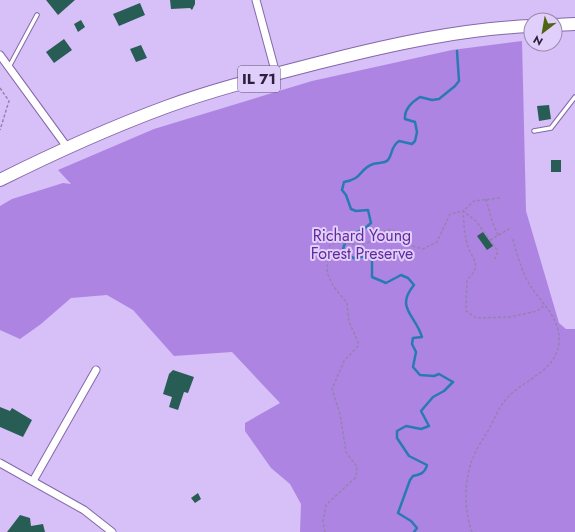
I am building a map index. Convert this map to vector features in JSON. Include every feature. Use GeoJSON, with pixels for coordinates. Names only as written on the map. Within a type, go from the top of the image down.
{"type":"FeatureCollection","features":[{"type":"Feature","properties":{"kind":"main road"},"geometry":{"type":"LineString","coordinates":[[563,25],[575,24]]}},
{"type":"Feature","properties":{"kind":"main road","name":"IL 71"},"geometry":{"type":"LineString","coordinates":[[0,180],[67,147],[167,107],[276,74],[388,45],[502,27],[523,26]]}},
{"type":"Feature","properties":{"kind":"street"},"geometry":{"type":"LineString","coordinates":[[256,0],[276,74]]}},
{"type":"Feature","properties":{"kind":"street"},"geometry":{"type":"LineString","coordinates":[[0,55],[67,147]]}},
{"type":"Feature","properties":{"kind":"street"},"geometry":{"type":"LineString","coordinates":[[33,481],[96,370]]}},
{"type":"Feature","properties":{"kind":"street"},"geometry":{"type":"LineString","coordinates":[[0,463],[84,510],[112,532]]}},
{"type":"Feature","properties":{"kind":"lane"},"geometry":{"type":"LineString","coordinates":[[9,67],[37,15]]}},
{"type":"Feature","properties":{"kind":"lane"},"geometry":{"type":"LineString","coordinates":[[534,131],[551,128],[575,97]]}},
{"type":"Feature","properties":{"kind":"path"},"geometry":{"type":"LineString","coordinates":[[0,88],[9,101],[0,130]]}},
{"type":"Feature","properties":{"kind":"path"},"geometry":{"type":"LineString","coordinates":[[325,532],[323,521],[326,505],[356,477],[357,473],[357,467],[346,452],[340,414],[332,389],[344,360],[358,346],[358,342],[349,322],[347,303],[334,287],[327,273],[330,245],[338,241],[353,244],[365,244],[374,240],[384,231],[391,230],[401,235],[411,245],[423,249],[437,242],[450,214],[463,211],[474,201],[500,198]]}},
{"type":"Feature","properties":{"kind":"path"},"geometry":{"type":"LineString","coordinates":[[486,199],[498,235]]}},
{"type":"Feature","properties":{"kind":"path"},"geometry":{"type":"LineString","coordinates":[[463,211],[472,216],[497,250],[494,260]]}},
{"type":"Feature","properties":{"kind":"path"},"geometry":{"type":"LineString","coordinates":[[463,211],[467,245],[476,260],[474,274],[467,280],[466,311],[470,315],[477,318],[510,317],[542,309],[545,304]]}},
{"type":"Feature","properties":{"kind":"path"},"geometry":{"type":"LineString","coordinates":[[490,241],[509,229]]}},
{"type":"Feature","properties":{"kind":"path"},"geometry":{"type":"LineString","coordinates":[[472,532],[466,502],[468,473],[472,459],[500,406],[510,396],[548,366],[557,354],[559,340],[557,328],[545,304],[530,286],[523,271],[512,237]]}},
{"type":"Feature","properties":{"kind":"green space","name":"Richard Young Forest Preserve"},"geometry":{"type":"Polygon","coordinates":[[[522,41],[526,211],[559,323],[566,329],[575,329],[575,532],[300,532],[301,504],[290,484],[271,468],[245,431],[245,423],[280,403],[232,352],[174,356],[133,310],[107,295],[71,298],[41,324],[20,339],[0,330],[0,206],[12,199],[63,183],[71,184],[58,170],[154,129],[312,81],[452,50],[522,41]]]}},
{"type":"Feature","properties":{"kind":"building"},"geometry":{"type":"Polygon","coordinates":[[[46,0],[75,0],[58,15],[46,0]]]}},
{"type":"Feature","properties":{"kind":"building"},"geometry":{"type":"Polygon","coordinates":[[[170,0],[195,0],[195,4],[192,10],[190,8],[171,9],[170,0]]]}},
{"type":"Feature","properties":{"kind":"building"},"geometry":{"type":"Polygon","coordinates":[[[140,3],[145,15],[119,26],[113,14],[140,3]]]}},
{"type":"Feature","properties":{"kind":"building"},"geometry":{"type":"Polygon","coordinates":[[[81,20],[85,27],[78,32],[74,24],[81,20]]]}},
{"type":"Feature","properties":{"kind":"building"},"geometry":{"type":"Polygon","coordinates":[[[64,39],[72,50],[54,63],[46,52],[64,39]]]}},
{"type":"Feature","properties":{"kind":"building"},"geometry":{"type":"Polygon","coordinates":[[[141,45],[147,58],[136,62],[130,49],[141,45]]]}},
{"type":"Feature","properties":{"kind":"building"},"geometry":{"type":"Polygon","coordinates":[[[549,105],[551,119],[539,121],[537,106],[549,105]]]}},
{"type":"Feature","properties":{"kind":"building"},"geometry":{"type":"Polygon","coordinates":[[[551,160],[561,160],[561,172],[551,172],[551,160]]]}},
{"type":"Feature","properties":{"kind":"building"},"geometry":{"type":"Polygon","coordinates":[[[483,232],[493,246],[487,250],[477,236],[483,232]]]}},
{"type":"Feature","properties":{"kind":"building"},"geometry":{"type":"Polygon","coordinates":[[[173,370],[194,377],[188,393],[184,392],[178,410],[169,407],[172,397],[163,394],[169,374],[173,370]]]}},
{"type":"Feature","properties":{"kind":"building"},"geometry":{"type":"Polygon","coordinates":[[[0,407],[10,411],[12,408],[32,420],[23,437],[0,427],[0,407]]]}},
{"type":"Feature","properties":{"kind":"building"},"geometry":{"type":"Polygon","coordinates":[[[198,493],[201,499],[195,503],[191,498],[198,493]]]}},
{"type":"Feature","properties":{"kind":"building"},"geometry":{"type":"Polygon","coordinates":[[[20,515],[30,518],[31,526],[43,524],[45,532],[7,532],[20,515]]]}},
{"type":"Feature","properties":{"kind":"waterway"},"geometry":{"type":"LineString","coordinates":[[414,532],[417,528],[411,521],[398,513],[410,480],[413,476],[424,472],[427,465],[409,456],[397,438],[397,431],[406,426],[421,429],[429,426],[421,411],[433,397],[444,391],[453,382],[439,374],[434,376],[420,375],[413,367],[416,352],[412,344],[413,338],[422,337],[406,305],[406,300],[414,285],[408,278],[401,275],[386,283],[372,277],[372,255],[354,258],[346,255],[343,249],[347,237],[364,229],[371,223],[368,210],[356,211],[351,209],[346,195],[342,190],[344,182],[355,179],[365,168],[375,163],[385,162],[388,160],[396,143],[399,141],[412,144],[415,141],[417,132],[415,122],[405,119],[407,109],[420,97],[432,100],[439,99],[455,86],[459,81],[457,51]]}}]}
